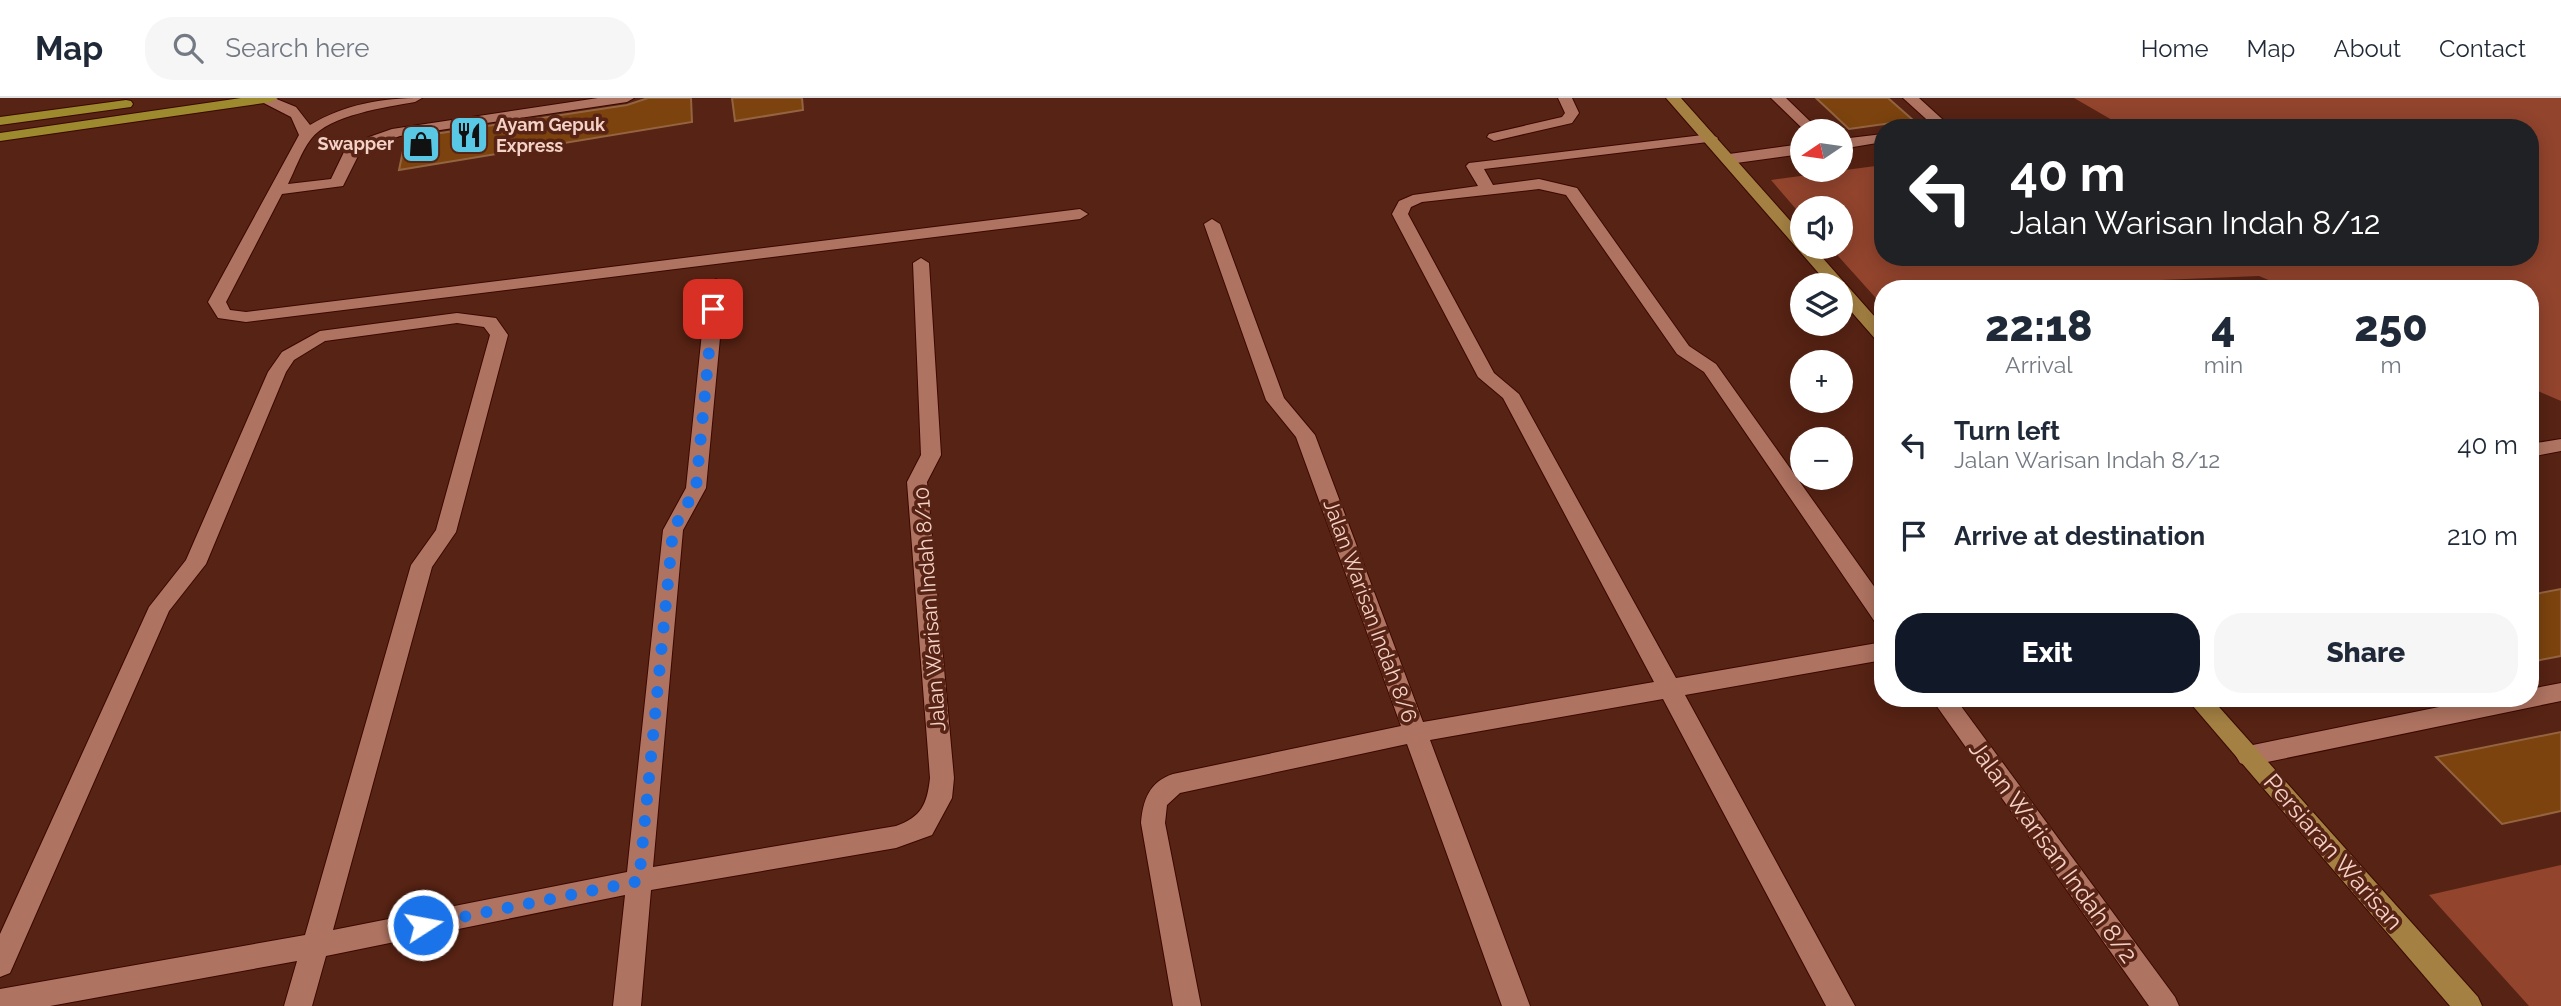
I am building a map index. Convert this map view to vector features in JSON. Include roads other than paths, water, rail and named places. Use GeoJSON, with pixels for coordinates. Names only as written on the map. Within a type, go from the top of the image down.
{"type":"FeatureCollection","features":[{"type":"Feature","properties":{"kind":"highway"},"geometry":{"type":"LineString","coordinates":[[0,121],[169,98]]}},
{"type":"Feature","properties":{"kind":"highway"},"geometry":{"type":"LineString","coordinates":[[0,137],[267,99]]}},
{"type":"Feature","properties":{"kind":"main road"},"geometry":{"type":"LineString","coordinates":[[1673,98],[1790,231]]}},
{"type":"Feature","properties":{"kind":"main road"},"geometry":{"type":"LineString","coordinates":[[1814,259],[1827,273]]}},
{"type":"Feature","properties":{"kind":"main road"},"geometry":{"type":"LineString","coordinates":[[1853,303],[1874,327]]}},
{"type":"Feature","properties":{"kind":"main road","name":"Persiaran Warisan"},"geometry":{"type":"LineString","coordinates":[[2205,707],[2468,1006]]}},
{"type":"Feature","properties":{"kind":"street"},"geometry":{"type":"LineString","coordinates":[[415,98],[363,106],[326,120],[306,135],[217,302],[224,314],[246,317],[1080,214]]}},
{"type":"Feature","properties":{"kind":"street"},"geometry":{"type":"LineString","coordinates":[[278,190],[337,183],[352,152],[360,145],[397,132],[627,98]]}},
{"type":"Feature","properties":{"kind":"street"},"geometry":{"type":"LineString","coordinates":[[1494,137],[1567,120],[1572,113],[1565,98]]}},
{"type":"Feature","properties":{"kind":"street"},"geometry":{"type":"LineString","coordinates":[[1778,98],[1800,119]]}},
{"type":"Feature","properties":{"kind":"street"},"geometry":{"type":"LineString","coordinates":[[1910,98],[1934,119]]}},
{"type":"Feature","properties":{"kind":"street"},"geometry":{"type":"LineString","coordinates":[[267,99],[296,112],[302,118],[306,135]]}},
{"type":"Feature","properties":{"kind":"street"},"geometry":{"type":"LineString","coordinates":[[1488,190],[1474,166],[1711,138]]}},
{"type":"Feature","properties":{"kind":"street"},"geometry":{"type":"LineString","coordinates":[[1853,142],[1874,139]]}},
{"type":"Feature","properties":{"kind":"street"},"geometry":{"type":"LineString","coordinates":[[1729,159],[1790,151]]}},
{"type":"Feature","properties":{"kind":"street"},"geometry":{"type":"LineString","coordinates":[[1842,1006],[1510,394],[1487,377],[1400,214],[1405,204],[1419,198],[1539,184],[1571,191],[1683,350],[1710,368],[1874,603]]}},
{"type":"Feature","properties":{"kind":"street","name":"Jalan Warisan Indah 8/6"},"geometry":{"type":"LineString","coordinates":[[1212,224],[1275,400],[1305,435],[1516,1006]]}},
{"type":"Feature","properties":{"kind":"street","name":"Jalan Warisan Indah 8/10"},"geometry":{"type":"LineString","coordinates":[[639,881],[896,837],[923,827],[940,798],[943,778],[917,482],[931,455],[921,263]]}},
{"type":"Feature","properties":{"kind":"street"},"geometry":{"type":"LineString","coordinates":[[627,1006],[673,530],[696,488],[716,284]]}},
{"type":"Feature","properties":{"kind":"street"},"geometry":{"type":"LineString","coordinates":[[0,964],[160,607],[195,564],[277,372],[288,356],[320,336],[457,318],[490,322],[499,335],[446,532],[422,565],[298,1006]]}},
{"type":"Feature","properties":{"kind":"street"},"geometry":{"type":"LineString","coordinates":[[2539,449],[2561,445]]}},
{"type":"Feature","properties":{"kind":"street"},"geometry":{"type":"LineString","coordinates":[[1187,1006],[1153,823],[1154,802],[1173,784],[1415,733],[1874,653]]}},
{"type":"Feature","properties":{"kind":"street"},"geometry":{"type":"LineString","coordinates":[[2539,696],[2561,692]]}},
{"type":"Feature","properties":{"kind":"street","name":"Jalan Warisan Indah 8/2"},"geometry":{"type":"LineString","coordinates":[[1949,707],[2165,1006]]}},
{"type":"Feature","properties":{"kind":"street"},"geometry":{"type":"LineString","coordinates":[[2248,756],[2486,707]]}},
{"type":"Feature","properties":{"kind":"street"},"geometry":{"type":"LineString","coordinates":[[0,1002],[314,946],[639,881]]}},
{"type":"Feature","properties":{"kind":"place","name":"Ayam Gepuk Express"},"geometry":{"type":"Point","coordinates":[469,135]}},
{"type":"Feature","properties":{"kind":"place","name":"Swapper"},"geometry":{"type":"Point","coordinates":[421,144]}}]}
